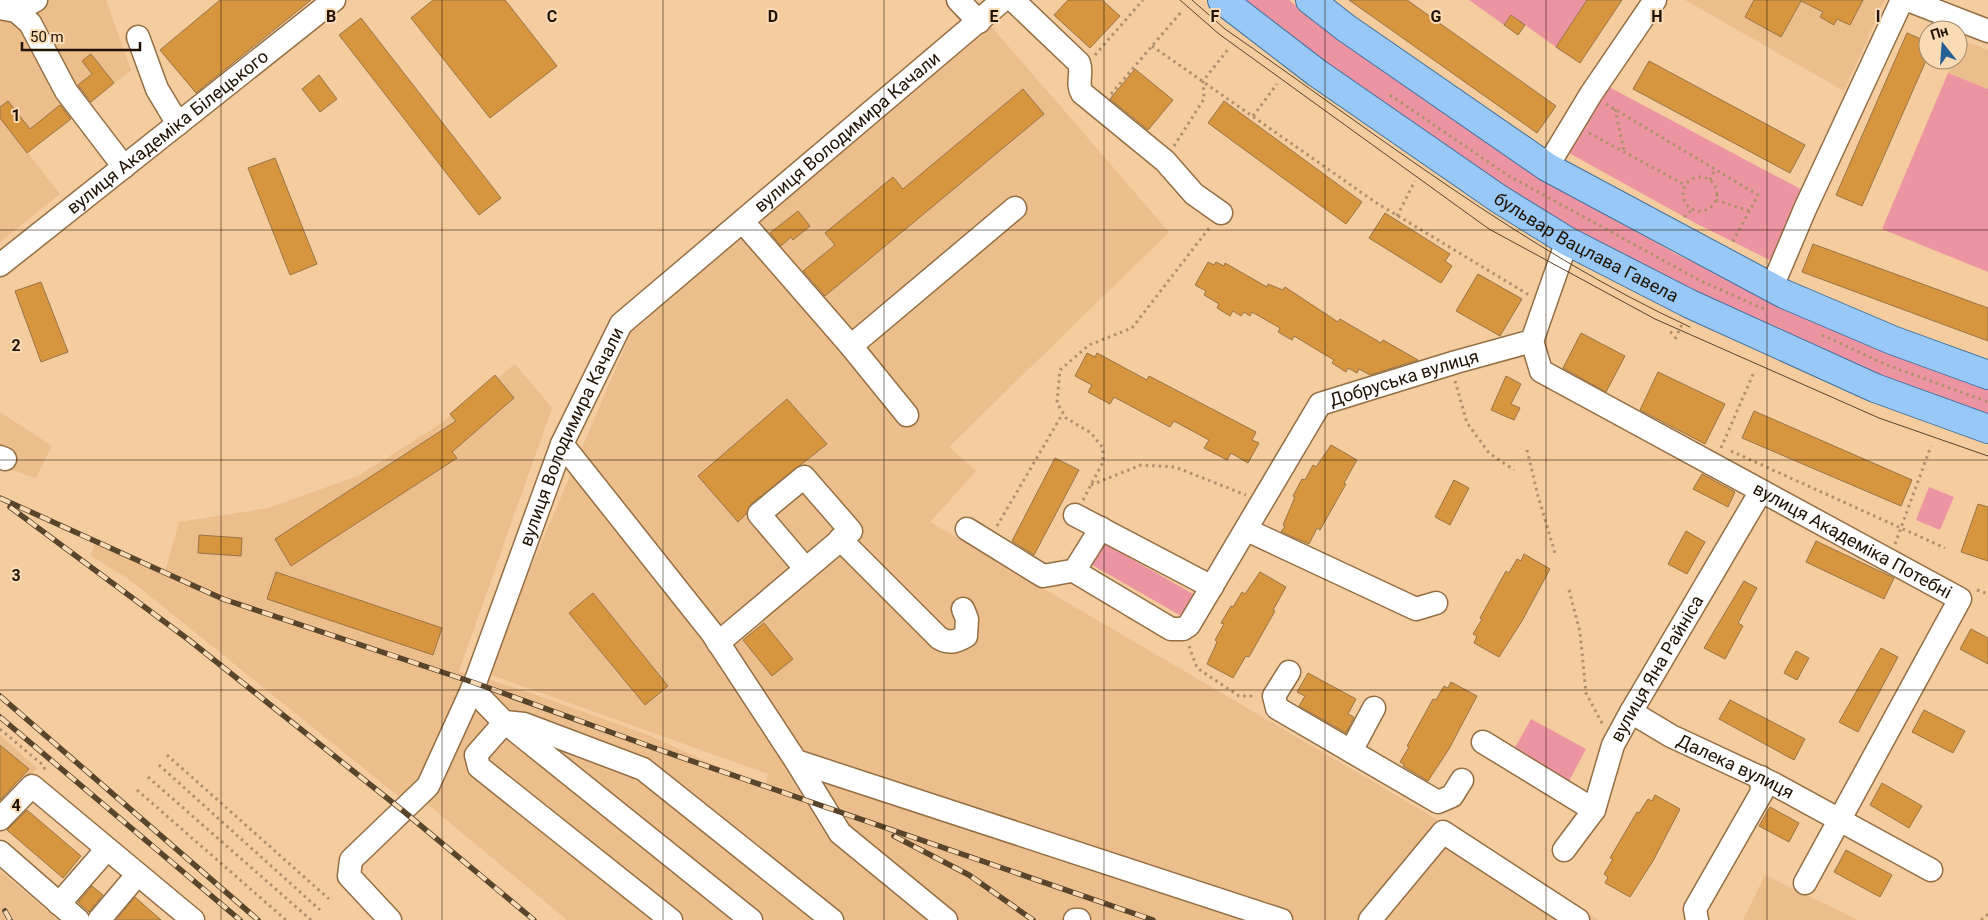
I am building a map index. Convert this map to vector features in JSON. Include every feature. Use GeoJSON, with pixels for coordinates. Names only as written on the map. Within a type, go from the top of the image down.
{"type":"FeatureCollection","features":[{"type":"Feature","properties":{"kind":"main road","name":"бульвар Вацлава Гавела"},"geometry":{"type":"LineString","coordinates":[[1222,0],[1317,74],[1499,199],[1567,241],[1690,304],[1875,388],[1988,429]]}},
{"type":"Feature","properties":{"kind":"main road"},"geometry":{"type":"LineString","coordinates":[[1310,0],[1346,28],[1547,167],[1772,287],[1892,340],[1988,375]]}},
{"type":"Feature","properties":{"kind":"street"},"geometry":{"type":"LineString","coordinates":[[8,9],[36,0]]}},
{"type":"Feature","properties":{"kind":"street","name":"вулиця Академіка Білецького"},"geometry":{"type":"LineString","coordinates":[[0,265],[334,0]]}},
{"type":"Feature","properties":{"kind":"street"},"geometry":{"type":"LineString","coordinates":[[958,0],[979,22]]}},
{"type":"Feature","properties":{"kind":"street","name":"вулиця Володимира Качали"},"geometry":{"type":"LineString","coordinates":[[390,920],[349,876],[351,860],[428,786],[472,689],[562,444],[622,324],[1003,0]]}},
{"type":"Feature","properties":{"kind":"street"},"geometry":{"type":"LineString","coordinates":[[1013,0],[1073,55],[1082,71],[1078,82],[1080,89],[1099,108],[1164,161],[1194,194],[1221,213]]}},
{"type":"Feature","properties":{"kind":"street"},"geometry":{"type":"LineString","coordinates":[[1547,167],[1591,94],[1655,0]]}},
{"type":"Feature","properties":{"kind":"street"},"geometry":{"type":"LineString","coordinates":[[1772,287],[1805,208],[1902,0]]}},
{"type":"Feature","properties":{"kind":"street"},"geometry":{"type":"LineString","coordinates":[[1908,0],[1988,31]]}},
{"type":"Feature","properties":{"kind":"street"},"geometry":{"type":"LineString","coordinates":[[8,9],[30,23],[66,91],[124,167]]}},
{"type":"Feature","properties":{"kind":"street"},"geometry":{"type":"LineString","coordinates":[[138,37],[157,89],[178,124]]}},
{"type":"Feature","properties":{"kind":"street"},"geometry":{"type":"LineString","coordinates":[[851,346],[1015,208]]}},
{"type":"Feature","properties":{"kind":"street"},"geometry":{"type":"LineString","coordinates":[[743,222],[851,346],[907,415]]}},
{"type":"Feature","properties":{"kind":"street"},"geometry":{"type":"LineString","coordinates":[[1532,341],[1567,241]]}},
{"type":"Feature","properties":{"kind":"street","name":"Добруська вулиця"},"geometry":{"type":"LineString","coordinates":[[1183,629],[1189,624],[1212,587],[1320,404],[1451,363],[1532,341]]}},
{"type":"Feature","properties":{"kind":"street","name":"вулиця Академіка Потебні"},"geometry":{"type":"LineString","coordinates":[[1532,341],[1541,371],[1717,456],[1761,491],[1960,599],[1805,883]]}},
{"type":"Feature","properties":{"kind":"street"},"geometry":{"type":"LineString","coordinates":[[562,444],[718,643],[796,761],[840,833],[946,920]]}},
{"type":"Feature","properties":{"kind":"street"},"geometry":{"type":"LineString","coordinates":[[718,643],[850,531],[804,477],[760,514],[805,568]]}},
{"type":"Feature","properties":{"kind":"street","name":"вулиця Яна Райніса"},"geometry":{"type":"LineString","coordinates":[[1564,850],[1594,810],[1613,746],[1630,712],[1761,491]]}},
{"type":"Feature","properties":{"kind":"street"},"geometry":{"type":"LineString","coordinates":[[1075,515],[1212,587]]}},
{"type":"Feature","properties":{"kind":"street"},"geometry":{"type":"LineString","coordinates":[[1077,570],[1101,528]]}},
{"type":"Feature","properties":{"kind":"street"},"geometry":{"type":"LineString","coordinates":[[967,529],[1042,576],[1077,570]]}},
{"type":"Feature","properties":{"kind":"street"},"geometry":{"type":"LineString","coordinates":[[1246,530],[1416,609],[1436,604]]}},
{"type":"Feature","properties":{"kind":"street"},"geometry":{"type":"LineString","coordinates":[[840,540],[938,638],[945,642],[955,642],[966,636],[967,619],[963,609]]}},
{"type":"Feature","properties":{"kind":"street"},"geometry":{"type":"LineString","coordinates":[[1077,570],[1081,577],[1171,629],[1183,629]]}},
{"type":"Feature","properties":{"kind":"street"},"geometry":{"type":"LineString","coordinates":[[1289,672],[1274,696],[1277,708],[1438,802],[1452,796],[1462,780]]}},
{"type":"Feature","properties":{"kind":"street"},"geometry":{"type":"LineString","coordinates":[[472,689],[505,722],[751,920]]}},
{"type":"Feature","properties":{"kind":"street"},"geometry":{"type":"LineString","coordinates":[[1351,751],[1374,708]]}},
{"type":"Feature","properties":{"kind":"street","name":"Далека вулиця"},"geometry":{"type":"LineString","coordinates":[[1630,712],[1671,736],[1761,777],[1931,870]]}},
{"type":"Feature","properties":{"kind":"street"},"geometry":{"type":"LineString","coordinates":[[505,722],[476,755],[479,767],[672,920]]}},
{"type":"Feature","properties":{"kind":"street"},"geometry":{"type":"LineString","coordinates":[[505,722],[524,724],[643,769],[832,920]]}},
{"type":"Feature","properties":{"kind":"street"},"geometry":{"type":"LineString","coordinates":[[1483,742],[1594,810]]}},
{"type":"Feature","properties":{"kind":"street"},"geometry":{"type":"LineString","coordinates":[[796,761],[1281,920]]}},
{"type":"Feature","properties":{"kind":"street"},"geometry":{"type":"LineString","coordinates":[[1693,918],[1762,792],[1761,777]]}},
{"type":"Feature","properties":{"kind":"street"},"geometry":{"type":"LineString","coordinates":[[0,820],[32,786],[193,920]]}},
{"type":"Feature","properties":{"kind":"street"},"geometry":{"type":"LineString","coordinates":[[1370,920],[1444,832],[1578,920]]}},
{"type":"Feature","properties":{"kind":"street"},"geometry":{"type":"LineString","coordinates":[[59,904],[107,850]]}},
{"type":"Feature","properties":{"kind":"street"},"geometry":{"type":"LineString","coordinates":[[0,852],[78,920]]}},
{"type":"Feature","properties":{"kind":"street"},"geometry":{"type":"LineString","coordinates":[[99,920],[137,875]]}},
{"type":"Feature","properties":{"kind":"path"},"geometry":{"type":"LineString","coordinates":[[1082,71],[1143,0]]}},
{"type":"Feature","properties":{"kind":"path"},"geometry":{"type":"LineString","coordinates":[[1099,108],[1182,11]]}},
{"type":"Feature","properties":{"kind":"path"},"geometry":{"type":"LineString","coordinates":[[1152,46],[1397,216],[1545,305]]}},
{"type":"Feature","properties":{"kind":"path"},"geometry":{"type":"LineString","coordinates":[[1164,161],[1204,99],[1203,81],[1229,48]]}},
{"type":"Feature","properties":{"kind":"path"},"geometry":{"type":"LineString","coordinates":[[1253,116],[1277,84]]}},
{"type":"Feature","properties":{"kind":"path"},"geometry":{"type":"LineString","coordinates":[[1591,94],[1758,195],[1732,244]]}},
{"type":"Feature","properties":{"kind":"path"},"geometry":{"type":"LineString","coordinates":[[1615,109],[1624,152]]}},
{"type":"Feature","properties":{"kind":"path"},"geometry":{"type":"LineString","coordinates":[[1573,124],[1685,185]]}},
{"type":"Feature","properties":{"kind":"path"},"geometry":{"type":"LineString","coordinates":[[1710,180],[1715,169]]}},
{"type":"Feature","properties":{"kind":"path"},"geometry":{"type":"LineString","coordinates":[[1701,176],[1710,180],[1716,187],[1716,200],[1706,210],[1693,209],[1684,199],[1685,185],[1695,177],[1701,176]]}},
{"type":"Feature","properties":{"kind":"path"},"geometry":{"type":"LineString","coordinates":[[1397,216],[1415,181]]}},
{"type":"Feature","properties":{"kind":"path"},"geometry":{"type":"LineString","coordinates":[[1716,200],[1749,211]]}},
{"type":"Feature","properties":{"kind":"path"},"geometry":{"type":"LineString","coordinates":[[1075,515],[1103,462],[1103,448],[1090,432],[1066,418],[1063,413],[1057,402],[1060,370],[1089,345],[1132,328],[1221,213]]}},
{"type":"Feature","properties":{"kind":"path"},"geometry":{"type":"LineString","coordinates":[[1670,332],[1676,337],[1684,318]]}},
{"type":"Feature","properties":{"kind":"path"},"geometry":{"type":"LineString","coordinates":[[1451,363],[1467,423],[1489,454],[1514,470]]}},
{"type":"Feature","properties":{"kind":"path"},"geometry":{"type":"LineString","coordinates":[[1754,372],[1717,456],[1901,528],[1945,548]]}},
{"type":"Feature","properties":{"kind":"path"},"geometry":{"type":"LineString","coordinates":[[988,542],[1063,413]]}},
{"type":"Feature","properties":{"kind":"path"},"geometry":{"type":"LineString","coordinates":[[1888,560],[1930,446]]}},
{"type":"Feature","properties":{"kind":"path"},"geometry":{"type":"LineString","coordinates":[[1527,450],[1555,553]]}},
{"type":"Feature","properties":{"kind":"path"},"geometry":{"type":"LineString","coordinates":[[1091,485],[1141,466],[1175,467],[1263,502]]}},
{"type":"Feature","properties":{"kind":"path"},"geometry":{"type":"LineString","coordinates":[[1569,590],[1580,632],[1586,693],[1613,746]]}},
{"type":"Feature","properties":{"kind":"path"},"geometry":{"type":"LineString","coordinates":[[1183,629],[1197,668],[1239,696],[1274,696]]}},
{"type":"Feature","properties":{"kind":"path"},"geometry":{"type":"LineString","coordinates":[[0,729],[44,766],[46,798]]}},
{"type":"Feature","properties":{"kind":"path"},"geometry":{"type":"LineString","coordinates":[[167,755],[329,899]]}},
{"type":"Feature","properties":{"kind":"path"},"geometry":{"type":"LineString","coordinates":[[159,765],[320,910]]}},
{"type":"Feature","properties":{"kind":"path"},"geometry":{"type":"LineString","coordinates":[[148,777],[311,920]]}},
{"type":"Feature","properties":{"kind":"path"},"geometry":{"type":"LineString","coordinates":[[137,790],[286,920]]}},
{"type":"Feature","properties":{"kind":"path"},"geometry":{"type":"LineString","coordinates":[[1981,920],[1988,914]]}},
{"type":"Feature","properties":{"kind":"shaded area"},"geometry":{"type":"Polygon","coordinates":[[[0,0],[106,0],[131,70],[27,152],[60,194],[0,242],[0,0]]]}},
{"type":"Feature","properties":{"kind":"shaded area"},"geometry":{"type":"Polygon","coordinates":[[[1229,0],[1289,0],[1340,40],[1517,164],[1678,255],[1896,355],[1988,387],[1988,420],[1886,382],[1665,281],[1503,194],[1229,0]]]}},
{"type":"Feature","properties":{"kind":"shaded area"},"geometry":{"type":"Polygon","coordinates":[[[1469,0],[1587,0],[1556,47],[1511,15],[1504,25],[1469,0]]]}},
{"type":"Feature","properties":{"kind":"shaded area"},"geometry":{"type":"Polygon","coordinates":[[[1685,0],[1885,0],[1844,91],[1685,0]]]}},
{"type":"Feature","properties":{"kind":"shaded area"},"geometry":{"type":"Polygon","coordinates":[[[990,25],[1169,232],[949,447],[976,471],[930,522],[1423,811],[1599,920],[567,920],[425,802],[398,796],[130,580],[91,556],[95,543],[165,572],[179,522],[268,508],[358,476],[440,424],[515,364],[552,408],[459,671],[519,689],[651,736],[764,788],[768,774],[486,673],[633,328],[990,25]]]}},
{"type":"Feature","properties":{"kind":"shaded area"},"geometry":{"type":"Polygon","coordinates":[[[1968,42],[1988,50],[1988,89],[1948,73],[1949,70],[1968,70],[1968,42]]]}},
{"type":"Feature","properties":{"kind":"shaded area"},"geometry":{"type":"Polygon","coordinates":[[[1948,73],[1988,89],[1988,272],[1882,229],[1948,73]]]}},
{"type":"Feature","properties":{"kind":"shaded area"},"geometry":{"type":"Polygon","coordinates":[[[1596,80],[1806,192],[1776,263],[1697,224],[1551,143],[1596,80]]]}},
{"type":"Feature","properties":{"kind":"shaded area"},"geometry":{"type":"Polygon","coordinates":[[[0,412],[52,446],[36,478],[0,466],[0,412]]]}},
{"type":"Feature","properties":{"kind":"shaded area"},"geometry":{"type":"Polygon","coordinates":[[[1929,487],[1954,497],[1940,530],[1916,520],[1929,487]]]}},
{"type":"Feature","properties":{"kind":"shaded area"},"geometry":{"type":"Polygon","coordinates":[[[1100,541],[1195,595],[1183,617],[1087,562],[1100,541]]]}},
{"type":"Feature","properties":{"kind":"shaded area"},"geometry":{"type":"Polygon","coordinates":[[[1531,719],[1586,749],[1569,781],[1513,751],[1531,719]]]}},
{"type":"Feature","properties":{"kind":"shaded area"},"geometry":{"type":"Polygon","coordinates":[[[0,735],[37,768],[0,808],[0,735]]]}},
{"type":"Feature","properties":{"kind":"shaded area"},"geometry":{"type":"Polygon","coordinates":[[[0,871],[58,920],[0,920],[0,871]]]}},
{"type":"Feature","properties":{"kind":"shaded area"},"geometry":{"type":"Polygon","coordinates":[[[1765,875],[1858,920],[1743,920],[1765,875]]]}},
{"type":"Feature","properties":{"kind":"building"},"geometry":{"type":"Polygon","coordinates":[[[220,0],[311,0],[196,93],[160,50],[220,0]]]}},
{"type":"Feature","properties":{"kind":"building"},"geometry":{"type":"Polygon","coordinates":[[[433,0],[505,0],[557,66],[490,118],[411,18],[433,0]]]}},
{"type":"Feature","properties":{"kind":"building"},"geometry":{"type":"Polygon","coordinates":[[[1068,0],[1102,0],[1120,16],[1090,48],[1054,15],[1068,0]]]}},
{"type":"Feature","properties":{"kind":"building"},"geometry":{"type":"Polygon","coordinates":[[[1349,0],[1407,0],[1556,106],[1537,133],[1349,0]]]}},
{"type":"Feature","properties":{"kind":"building"},"geometry":{"type":"Polygon","coordinates":[[[1587,0],[1622,0],[1580,63],[1556,47],[1587,0]]]}},
{"type":"Feature","properties":{"kind":"building"},"geometry":{"type":"Polygon","coordinates":[[[1754,0],[1863,0],[1850,25],[1837,19],[1834,25],[1820,17],[1823,12],[1801,1],[1781,37],[1745,17],[1754,0]]]}},
{"type":"Feature","properties":{"kind":"building"},"geometry":{"type":"Polygon","coordinates":[[[1511,15],[1525,25],[1518,35],[1504,25],[1511,15]]]}},
{"type":"Feature","properties":{"kind":"building"},"geometry":{"type":"Polygon","coordinates":[[[361,18],[501,198],[479,215],[339,35],[361,18]]]}},
{"type":"Feature","properties":{"kind":"building"},"geometry":{"type":"Polygon","coordinates":[[[1907,33],[1918,38],[1918,70],[1922,70],[1862,206],[1836,195],[1907,33]]]}},
{"type":"Feature","properties":{"kind":"building"},"geometry":{"type":"Polygon","coordinates":[[[91,54],[114,83],[91,102],[78,85],[92,74],[82,61],[91,54]]]}},
{"type":"Feature","properties":{"kind":"building"},"geometry":{"type":"Polygon","coordinates":[[[1649,61],[1805,145],[1790,173],[1633,89],[1649,61]]]}},
{"type":"Feature","properties":{"kind":"building"},"geometry":{"type":"Polygon","coordinates":[[[1135,69],[1173,100],[1148,130],[1110,99],[1135,69]]]}},
{"type":"Feature","properties":{"kind":"building"},"geometry":{"type":"Polygon","coordinates":[[[319,75],[337,99],[320,112],[302,89],[319,75]]]}},
{"type":"Feature","properties":{"kind":"building"},"geometry":{"type":"Polygon","coordinates":[[[1023,89],[1044,114],[825,296],[803,271],[835,245],[825,233],[893,177],[903,189],[1023,89]]]}},
{"type":"Feature","properties":{"kind":"building"},"geometry":{"type":"Polygon","coordinates":[[[8,101],[30,129],[60,105],[71,119],[27,153],[0,118],[0,107],[8,101]]]}},
{"type":"Feature","properties":{"kind":"building"},"geometry":{"type":"Polygon","coordinates":[[[1224,101],[1362,202],[1346,224],[1208,123],[1224,101]]]}},
{"type":"Feature","properties":{"kind":"building"},"geometry":{"type":"Polygon","coordinates":[[[275,158],[317,264],[290,275],[248,168],[275,158]]]}},
{"type":"Feature","properties":{"kind":"building"},"geometry":{"type":"Polygon","coordinates":[[[798,211],[810,226],[793,240],[791,237],[781,246],[770,233],[798,211]]]}},
{"type":"Feature","properties":{"kind":"building"},"geometry":{"type":"Polygon","coordinates":[[[1385,213],[1450,254],[1445,261],[1452,266],[1441,283],[1369,238],[1385,213]]]}},
{"type":"Feature","properties":{"kind":"building"},"geometry":{"type":"Polygon","coordinates":[[[1813,244],[1988,308],[1988,341],[1802,272],[1813,244]]]}},
{"type":"Feature","properties":{"kind":"building"},"geometry":{"type":"Polygon","coordinates":[[[1208,262],[1214,265],[1216,262],[1224,266],[1225,263],[1267,287],[1268,284],[1283,290],[1285,287],[1338,322],[1340,319],[1381,343],[1383,340],[1418,360],[1370,375],[1359,369],[1357,373],[1348,368],[1346,372],[1332,363],[1334,360],[1294,336],[1292,340],[1278,332],[1280,328],[1252,312],[1250,316],[1244,312],[1241,316],[1233,311],[1230,316],[1217,308],[1219,304],[1204,295],[1206,291],[1195,285],[1208,262]]]}},
{"type":"Feature","properties":{"kind":"building"},"geometry":{"type":"Polygon","coordinates":[[[1478,274],[1522,299],[1500,336],[1456,311],[1478,274]]]}},
{"type":"Feature","properties":{"kind":"building"},"geometry":{"type":"Polygon","coordinates":[[[41,282],[68,352],[41,362],[15,291],[41,282]]]}},
{"type":"Feature","properties":{"kind":"building"},"geometry":{"type":"Polygon","coordinates":[[[1581,333],[1625,356],[1606,392],[1563,368],[1581,333]]]}},
{"type":"Feature","properties":{"kind":"building"},"geometry":{"type":"Polygon","coordinates":[[[1087,353],[1095,357],[1097,353],[1147,380],[1149,376],[1256,432],[1252,440],[1259,443],[1248,463],[1231,453],[1227,460],[1204,448],[1209,440],[1174,421],[1170,427],[1114,397],[1110,404],[1088,392],[1092,385],[1075,376],[1087,353]]]}},
{"type":"Feature","properties":{"kind":"building"},"geometry":{"type":"Polygon","coordinates":[[[1658,372],[1725,404],[1705,444],[1640,410],[1658,372]]]}},
{"type":"Feature","properties":{"kind":"building"},"geometry":{"type":"Polygon","coordinates":[[[495,375],[514,398],[452,452],[457,458],[291,566],[275,539],[456,421],[450,414],[495,375]]]}},
{"type":"Feature","properties":{"kind":"building"},"geometry":{"type":"Polygon","coordinates":[[[1506,376],[1521,384],[1511,404],[1520,408],[1514,420],[1491,410],[1506,376]]]}},
{"type":"Feature","properties":{"kind":"building"},"geometry":{"type":"Polygon","coordinates":[[[787,399],[827,444],[751,504],[746,514],[738,522],[698,476],[787,399]]]}},
{"type":"Feature","properties":{"kind":"building"},"geometry":{"type":"Polygon","coordinates":[[[1754,411],[1912,480],[1901,506],[1742,438],[1754,411]]]}},
{"type":"Feature","properties":{"kind":"building"},"geometry":{"type":"Polygon","coordinates":[[[1331,445],[1357,460],[1320,530],[1317,528],[1309,544],[1281,532],[1295,497],[1293,496],[1302,479],[1305,480],[1313,465],[1316,467],[1331,445]]]}},
{"type":"Feature","properties":{"kind":"building"},"geometry":{"type":"Polygon","coordinates":[[[1055,458],[1079,470],[1034,555],[1012,541],[1055,458]]]}},
{"type":"Feature","properties":{"kind":"building"},"geometry":{"type":"Polygon","coordinates":[[[1702,474],[1735,492],[1728,507],[1693,489],[1702,474]]]}},
{"type":"Feature","properties":{"kind":"building"},"geometry":{"type":"Polygon","coordinates":[[[1454,480],[1469,488],[1450,525],[1435,517],[1454,480]]]}},
{"type":"Feature","properties":{"kind":"building"},"geometry":{"type":"Polygon","coordinates":[[[1978,504],[1988,507],[1988,561],[1961,552],[1978,504]]]}},
{"type":"Feature","properties":{"kind":"building"},"geometry":{"type":"Polygon","coordinates":[[[1686,531],[1705,542],[1687,574],[1668,564],[1686,531]]]}},
{"type":"Feature","properties":{"kind":"building"},"geometry":{"type":"Polygon","coordinates":[[[199,535],[242,538],[241,556],[198,553],[199,535]]]}},
{"type":"Feature","properties":{"kind":"building"},"geometry":{"type":"Polygon","coordinates":[[[1816,541],[1894,578],[1884,599],[1806,562],[1816,541]]]}},
{"type":"Feature","properties":{"kind":"building"},"geometry":{"type":"Polygon","coordinates":[[[1524,554],[1550,569],[1522,621],[1499,657],[1474,643],[1477,636],[1473,634],[1506,571],[1509,573],[1517,559],[1521,561],[1524,554]]]}},
{"type":"Feature","properties":{"kind":"building"},"geometry":{"type":"Polygon","coordinates":[[[276,572],[442,628],[433,655],[267,599],[276,572]]]}},
{"type":"Feature","properties":{"kind":"building"},"geometry":{"type":"Polygon","coordinates":[[[1260,572],[1286,587],[1249,657],[1246,656],[1233,678],[1207,664],[1217,642],[1215,640],[1224,624],[1221,623],[1231,606],[1233,607],[1242,592],[1245,594],[1260,572]]]}},
{"type":"Feature","properties":{"kind":"building"},"geometry":{"type":"Polygon","coordinates":[[[1744,581],[1757,588],[1738,623],[1743,626],[1725,659],[1704,648],[1744,581]]]}},
{"type":"Feature","properties":{"kind":"building"},"geometry":{"type":"Polygon","coordinates":[[[593,593],[668,686],[645,705],[569,613],[593,593]]]}},
{"type":"Feature","properties":{"kind":"building"},"geometry":{"type":"Polygon","coordinates":[[[764,623],[793,659],[772,676],[743,640],[764,623]]]}},
{"type":"Feature","properties":{"kind":"building"},"geometry":{"type":"Polygon","coordinates":[[[1971,629],[1988,638],[1988,664],[1960,649],[1971,629]]]}},
{"type":"Feature","properties":{"kind":"building"},"geometry":{"type":"Polygon","coordinates":[[[1881,648],[1898,657],[1858,732],[1839,722],[1881,648]]]}},
{"type":"Feature","properties":{"kind":"building"},"geometry":{"type":"Polygon","coordinates":[[[1796,651],[1809,658],[1797,680],[1784,673],[1796,651]]]}},
{"type":"Feature","properties":{"kind":"building"},"geometry":{"type":"Polygon","coordinates":[[[1308,673],[1356,699],[1348,714],[1354,717],[1346,733],[1299,706],[1305,696],[1297,692],[1308,673]]]}},
{"type":"Feature","properties":{"kind":"building"},"geometry":{"type":"Polygon","coordinates":[[[1451,682],[1477,696],[1449,749],[1428,781],[1403,766],[1404,764],[1400,762],[1433,699],[1436,700],[1444,686],[1448,688],[1451,682]]]}},
{"type":"Feature","properties":{"kind":"building"},"geometry":{"type":"Polygon","coordinates":[[[1730,700],[1805,739],[1794,760],[1719,719],[1730,700]]]}},
{"type":"Feature","properties":{"kind":"building"},"geometry":{"type":"Polygon","coordinates":[[[1924,710],[1965,731],[1953,753],[1912,732],[1924,710]]]}},
{"type":"Feature","properties":{"kind":"building"},"geometry":{"type":"Polygon","coordinates":[[[0,745],[29,769],[0,800],[0,745]]]}},
{"type":"Feature","properties":{"kind":"building"},"geometry":{"type":"Polygon","coordinates":[[[1882,783],[1922,806],[1909,828],[1870,805],[1882,783]]]}},
{"type":"Feature","properties":{"kind":"building"},"geometry":{"type":"Polygon","coordinates":[[[1655,795],[1680,809],[1653,861],[1630,897],[1605,883],[1608,877],[1604,874],[1613,859],[1610,858],[1637,812],[1639,813],[1648,799],[1652,801],[1655,795]]]}},
{"type":"Feature","properties":{"kind":"building"},"geometry":{"type":"Polygon","coordinates":[[[1770,807],[1799,823],[1789,842],[1759,826],[1770,807]]]}},
{"type":"Feature","properties":{"kind":"building"},"geometry":{"type":"Polygon","coordinates":[[[27,810],[81,856],[63,878],[7,830],[27,810]]]}},
{"type":"Feature","properties":{"kind":"building"},"geometry":{"type":"Polygon","coordinates":[[[1846,850],[1892,875],[1880,897],[1834,872],[1846,850]]]}},
{"type":"Feature","properties":{"kind":"building"},"geometry":{"type":"Polygon","coordinates":[[[92,886],[103,895],[89,912],[78,902],[92,886]]]}},
{"type":"Feature","properties":{"kind":"building"},"geometry":{"type":"Polygon","coordinates":[[[135,897],[161,920],[116,920],[135,897]]]}},
{"type":"Feature","properties":{"kind":"tram line"},"geometry":{"type":"LineString","coordinates":[[1180,0],[1219,34],[1489,229],[1655,319],[1879,418],[1988,456]]}},
{"type":"Feature","properties":{"kind":"tram line"},"geometry":{"type":"LineString","coordinates":[[1192,0],[1225,29],[1395,149],[1510,227],[1629,297],[1690,327]]}},
{"type":"Feature","properties":{"kind":"railway"},"geometry":{"type":"LineString","coordinates":[[0,498],[223,599],[475,683],[657,749],[1153,920]]}},
{"type":"Feature","properties":{"kind":"railway"},"geometry":{"type":"LineString","coordinates":[[10,507],[189,640],[402,810],[534,920]]}},
{"type":"Feature","properties":{"kind":"railway"},"geometry":{"type":"LineString","coordinates":[[0,696],[258,920]]}},
{"type":"Feature","properties":{"kind":"railway"},"geometry":{"type":"LineString","coordinates":[[0,717],[240,920]]}},
{"type":"Feature","properties":{"kind":"railway"},"geometry":{"type":"LineString","coordinates":[[894,836],[969,875],[1033,920]]}},
{"type":"Feature","properties":{"kind":"railway"},"geometry":{"type":"LineString","coordinates":[[5,911],[10,920]]}}]}
